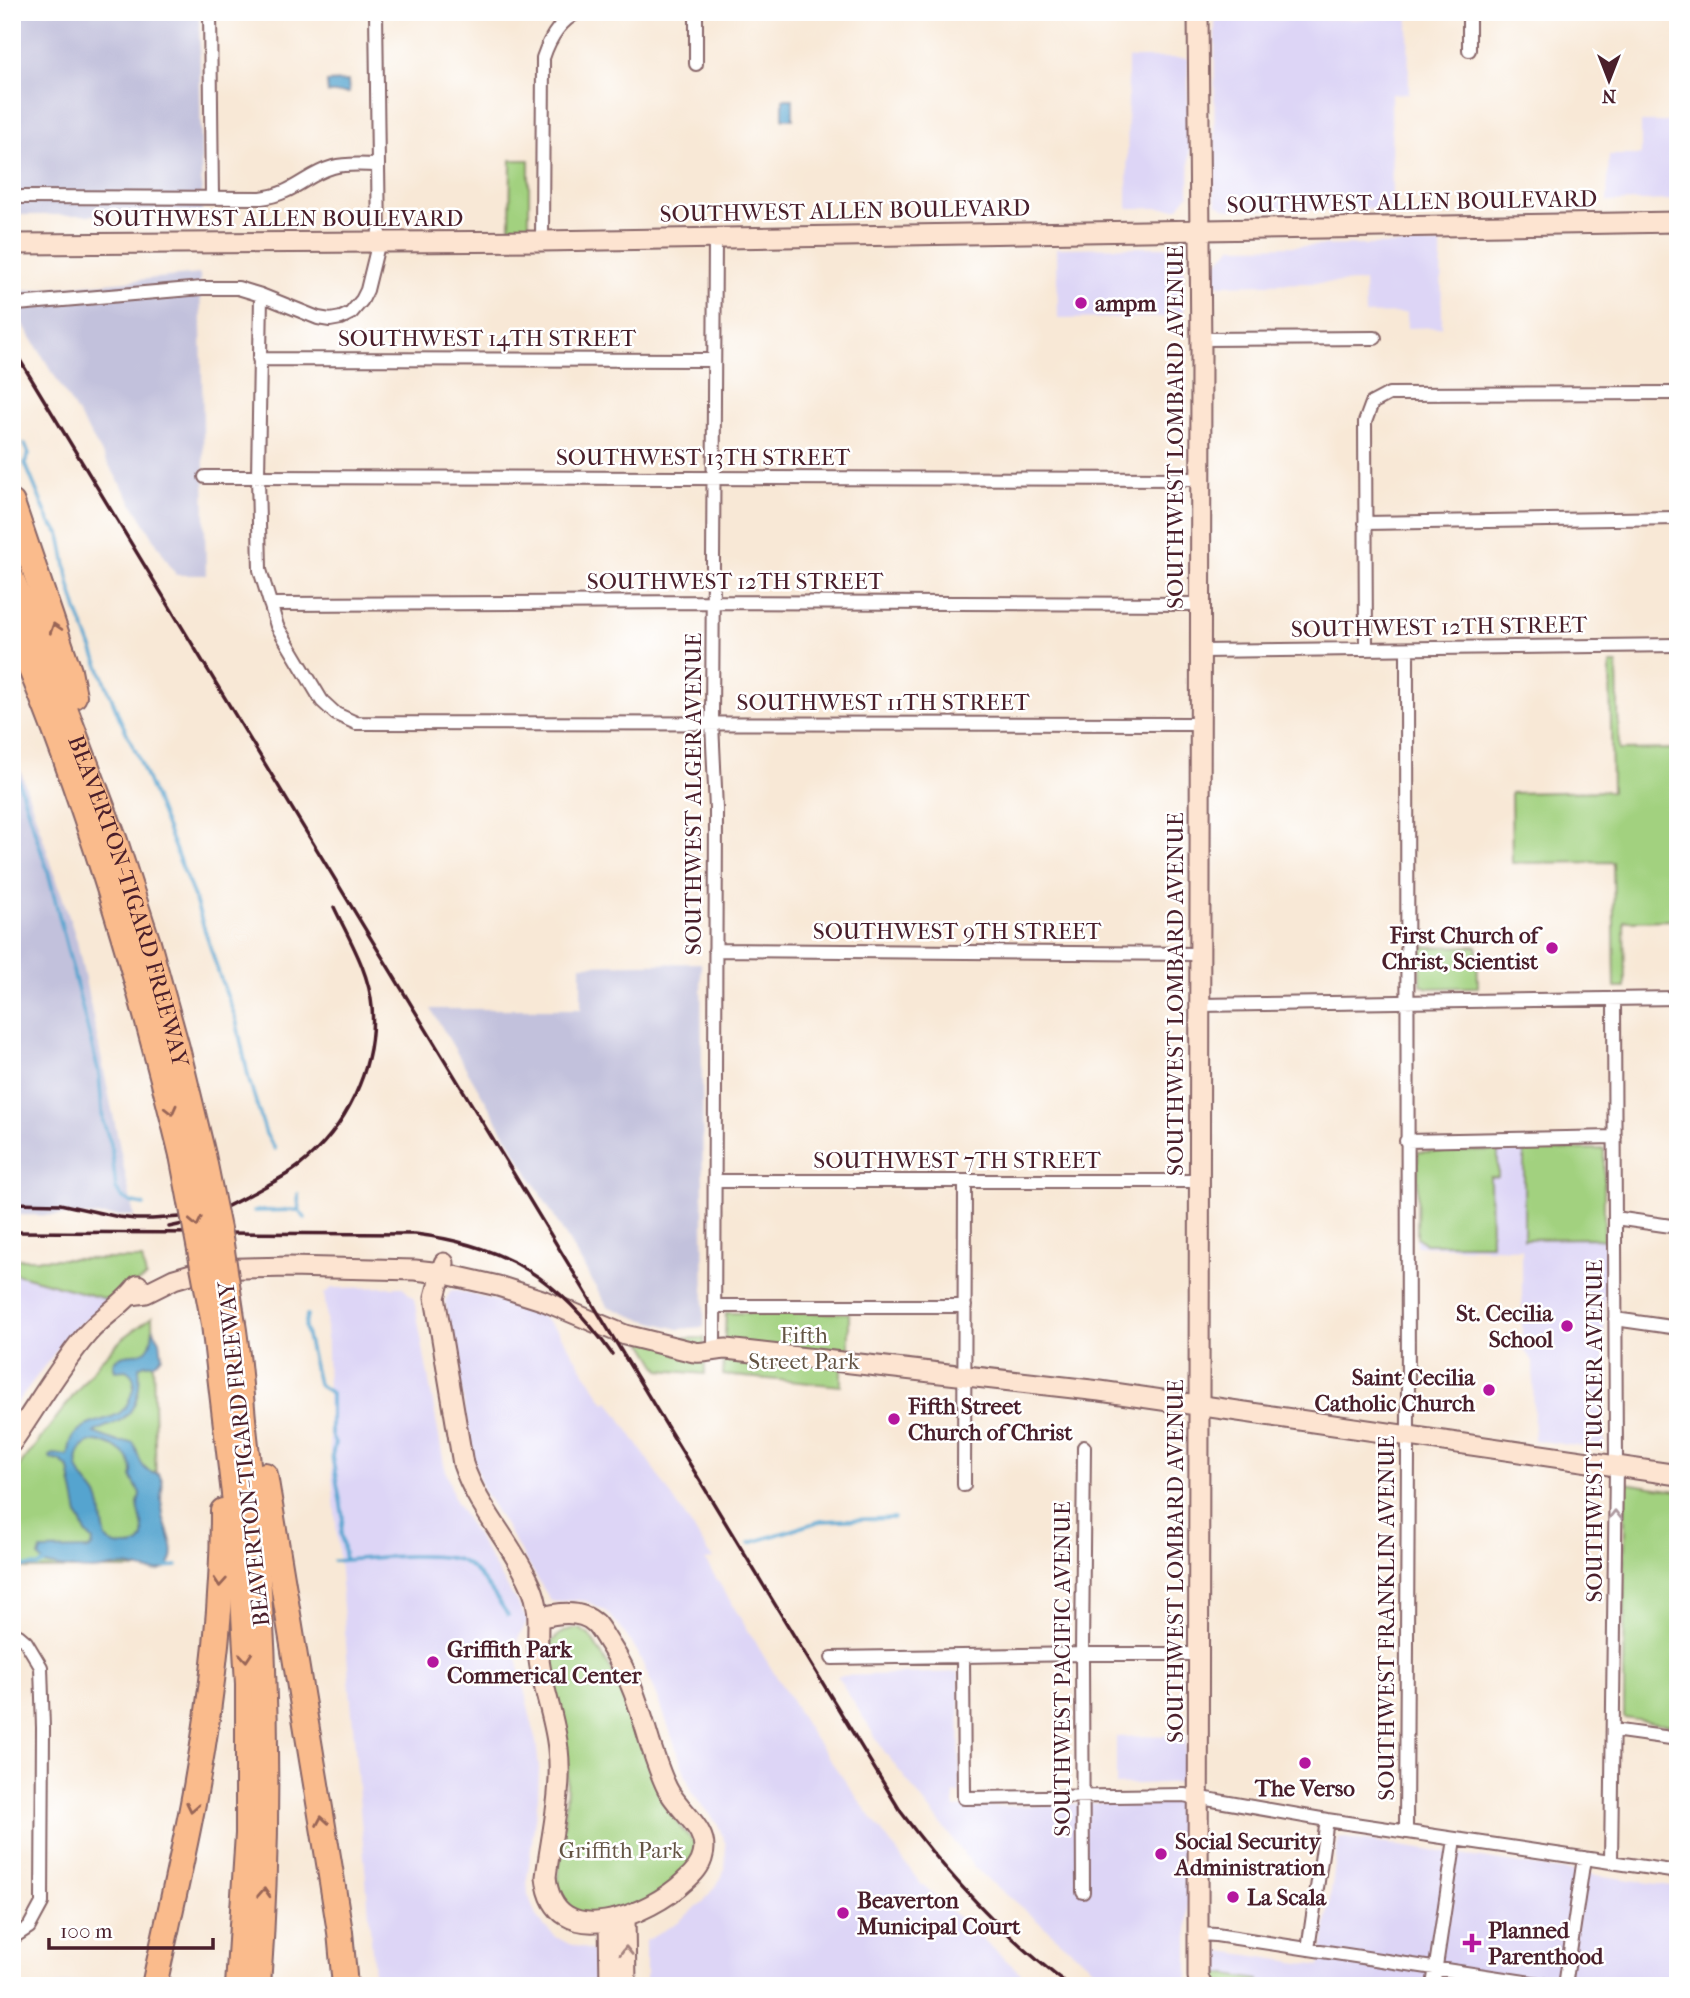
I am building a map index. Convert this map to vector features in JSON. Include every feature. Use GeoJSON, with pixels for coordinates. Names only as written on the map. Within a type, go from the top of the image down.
{"type":"FeatureCollection","features":[{"type":"Feature","properties":{"kind":"highway"},"geometry":{"type":"LineString","coordinates":[[12,503],[69,671],[79,717],[77,742]]}},
{"type":"Feature","properties":{"kind":"highway","name":"BEAVERTON-TIGARD FREEWAY"},"geometry":{"type":"LineString","coordinates":[[12,579],[35,631],[116,841],[148,943],[177,1048],[192,1155],[201,1250],[224,1324],[238,1353],[256,1534],[265,1687],[267,1818],[258,1986]]}},
{"type":"Feature","properties":{"kind":"highway","name":"BEAVERTON-TIGARD FREEWAY"},"geometry":{"type":"LineString","coordinates":[[12,624],[41,692],[95,845],[192,1155]]}},
{"type":"Feature","properties":{"kind":"highway"},"geometry":{"type":"LineString","coordinates":[[12,660],[32,698],[49,718]]}},
{"type":"Feature","properties":{"kind":"highway","name":"BEAVERTON-TIGARD FREEWAY"},"geometry":{"type":"LineString","coordinates":[[224,1324],[248,1684],[248,1834],[238,1986]]}},
{"type":"Feature","properties":{"kind":"highway"},"geometry":{"type":"LineString","coordinates":[[238,1353],[249,1381],[270,1501],[330,1869],[345,1986]]}},
{"type":"Feature","properties":{"kind":"highway"},"geometry":{"type":"LineString","coordinates":[[154,1986],[196,1788],[207,1718],[222,1556],[223,1487],[232,1466]]}},
{"type":"Feature","properties":{"kind":"street"},"geometry":{"type":"LineString","coordinates":[[210,12],[212,197]]}},
{"type":"Feature","properties":{"kind":"street"},"geometry":{"type":"LineString","coordinates":[[17,304],[202,288],[238,288],[318,318],[330,320],[351,313],[367,290],[379,241],[376,12]]}},
{"type":"Feature","properties":{"kind":"street"},"geometry":{"type":"LineString","coordinates":[[542,241],[543,58],[555,33],[579,12]]}},
{"type":"Feature","properties":{"kind":"street"},"geometry":{"type":"LineString","coordinates":[[696,12],[696,64]]}},
{"type":"Feature","properties":{"kind":"street","name":"SOUTHWEST LOMBARD AVENUE"},"geometry":{"type":"LineString","coordinates":[[1198,12],[1198,1983]]}},
{"type":"Feature","properties":{"kind":"street"},"geometry":{"type":"LineString","coordinates":[[1469,12],[1469,50]]}},
{"type":"Feature","properties":{"kind":"street"},"geometry":{"type":"LineString","coordinates":[[22,197],[273,197],[331,167],[378,165]]}},
{"type":"Feature","properties":{"kind":"street","name":"SOUTHWEST ALLEN BOULEVARD"},"geometry":{"type":"LineString","coordinates":[[12,244],[542,241],[1678,222]]}},
{"type":"Feature","properties":{"kind":"street","name":"SOUTHWEST ALGER AVENUE"},"geometry":{"type":"LineString","coordinates":[[714,1349],[716,809],[712,723],[715,238]]}},
{"type":"Feature","properties":{"kind":"street"},"geometry":{"type":"LineString","coordinates":[[261,295],[258,477],[260,570],[270,604]]}},
{"type":"Feature","properties":{"kind":"street"},"geometry":{"type":"LineString","coordinates":[[1200,339],[1375,338]]}},
{"type":"Feature","properties":{"kind":"street","name":"SOUTHWEST 14TH STREET"},"geometry":{"type":"LineString","coordinates":[[259,359],[714,360]]}},
{"type":"Feature","properties":{"kind":"street"},"geometry":{"type":"LineString","coordinates":[[1366,649],[1365,422],[1371,403],[1389,394],[1678,393]]}},
{"type":"Feature","properties":{"kind":"street","name":"SOUTHWEST 13TH STREET"},"geometry":{"type":"LineString","coordinates":[[205,477],[1200,478]]}},
{"type":"Feature","properties":{"kind":"street"},"geometry":{"type":"LineString","coordinates":[[1364,523],[1678,518]]}},
{"type":"Feature","properties":{"kind":"street","name":"SOUTHWEST 12TH STREET"},"geometry":{"type":"LineString","coordinates":[[270,604],[713,601],[1200,604]]}},
{"type":"Feature","properties":{"kind":"street","name":"SOUTHWEST 11TH STREET"},"geometry":{"type":"LineString","coordinates":[[270,604],[277,626],[322,701],[336,714],[356,723],[1200,724]]}},
{"type":"Feature","properties":{"kind":"street","name":"SOUTHWEST 12TH STREET"},"geometry":{"type":"LineString","coordinates":[[1200,651],[1678,645]]}},
{"type":"Feature","properties":{"kind":"street","name":"SOUTHWEST FRANKLIN AVENUE"},"geometry":{"type":"LineString","coordinates":[[1406,1832],[1407,649]]}},
{"type":"Feature","properties":{"kind":"street","name":"SOUTHWEST 9TH STREET"},"geometry":{"type":"LineString","coordinates":[[715,950],[1200,954]]}},
{"type":"Feature","properties":{"kind":"street"},"geometry":{"type":"LineString","coordinates":[[1200,1005],[1678,998]]}},
{"type":"Feature","properties":{"kind":"street","name":"SOUTHWEST TUCKER AVENUE"},"geometry":{"type":"LineString","coordinates":[[1611,1862],[1616,1466],[1614,999]]}},
{"type":"Feature","properties":{"kind":"street"},"geometry":{"type":"LineString","coordinates":[[1406,1141],[1615,1137]]}},
{"type":"Feature","properties":{"kind":"street","name":"SOUTHWEST 7TH STREET"},"geometry":{"type":"LineString","coordinates":[[715,1181],[1199,1181]]}},
{"type":"Feature","properties":{"kind":"street"},"geometry":{"type":"LineString","coordinates":[[964,1485],[965,1181]]}},
{"type":"Feature","properties":{"kind":"street"},"geometry":{"type":"LineString","coordinates":[[1615,1218],[1678,1227]]}},
{"type":"Feature","properties":{"kind":"street"},"geometry":{"type":"LineString","coordinates":[[12,1442],[85,1336],[106,1314],[131,1295],[139,1284],[171,1269],[222,1258],[388,1257],[517,1280],[612,1318],[659,1334],[706,1343],[714,1349],[1199,1405],[1678,1475]]}},
{"type":"Feature","properties":{"kind":"street"},"geometry":{"type":"LineString","coordinates":[[443,1268],[435,1297],[463,1464],[472,1489],[531,1586],[537,1605],[539,1661],[559,1757],[558,1793],[546,1877],[548,1890],[559,1909],[576,1920],[592,1923],[617,1919],[654,1905],[682,1884],[700,1864],[704,1853],[704,1840],[702,1833],[679,1808],[668,1790],[631,1683],[598,1626],[576,1614],[553,1614],[539,1618]]}},
{"type":"Feature","properties":{"kind":"street"},"geometry":{"type":"LineString","coordinates":[[714,1306],[965,1306]]}},
{"type":"Feature","properties":{"kind":"street"},"geometry":{"type":"LineString","coordinates":[[1615,1319],[1678,1328]]}},
{"type":"Feature","properties":{"kind":"street","name":"SOUTHWEST PACIFIC AVENUE"},"geometry":{"type":"LineString","coordinates":[[1083,1892],[1084,1447]]}},
{"type":"Feature","properties":{"kind":"street"},"geometry":{"type":"LineString","coordinates":[[12,1633],[26,1642],[41,1667],[43,1728],[42,1903],[29,1927],[12,1938]]}},
{"type":"Feature","properties":{"kind":"street"},"geometry":{"type":"LineString","coordinates":[[832,1658],[1199,1654]]}},
{"type":"Feature","properties":{"kind":"street"},"geometry":{"type":"LineString","coordinates":[[963,1657],[964,1798],[1184,1796],[1678,1872]]}},
{"type":"Feature","properties":{"kind":"street"},"geometry":{"type":"LineString","coordinates":[[1613,1730],[1678,1739]]}},
{"type":"Feature","properties":{"kind":"street"},"geometry":{"type":"LineString","coordinates":[[1308,1949],[1327,1820]]}},
{"type":"Feature","properties":{"kind":"street"},"geometry":{"type":"LineString","coordinates":[[1433,1986],[1455,1839]]}},
{"type":"Feature","properties":{"kind":"street"},"geometry":{"type":"LineString","coordinates":[[1565,1986],[1584,1858]]}},
{"type":"Feature","properties":{"kind":"street"},"geometry":{"type":"LineString","coordinates":[[610,1986],[617,1919]]}},
{"type":"Feature","properties":{"kind":"street"},"geometry":{"type":"LineString","coordinates":[[617,1919],[626,1986]]}},
{"type":"Feature","properties":{"kind":"street"},"geometry":{"type":"LineString","coordinates":[[1198,1934],[1552,1986]]}},
{"type":"Feature","properties":{"kind":"shaded area"},"geometry":{"type":"Polygon","coordinates":[[[12,12],[199,12],[202,215],[12,215],[12,12]]]}},
{"type":"Feature","properties":{"kind":"shaded area"},"geometry":{"type":"Polygon","coordinates":[[[1408,18],[1409,93],[1391,94],[1392,208],[1228,210],[1217,204],[1214,194],[1215,20],[1408,18]]]}},
{"type":"Feature","properties":{"kind":"shaded area"},"geometry":{"type":"Polygon","coordinates":[[[1128,58],[1188,58],[1189,194],[1178,208],[1127,208],[1128,58]]]}},
{"type":"Feature","properties":{"kind":"shaded area"},"geometry":{"type":"Polygon","coordinates":[[[1641,122],[1678,122],[1678,196],[1674,200],[1607,202],[1609,155],[1641,155],[1641,122]]]}},
{"type":"Feature","properties":{"kind":"shaded area"},"geometry":{"type":"Polygon","coordinates":[[[1441,244],[1442,327],[1407,328],[1406,313],[1365,314],[1364,282],[1213,285],[1213,266],[1232,247],[1441,244]]]}},
{"type":"Feature","properties":{"kind":"shaded area"},"geometry":{"type":"Polygon","coordinates":[[[1173,247],[1184,256],[1184,317],[1058,319],[1057,248],[1173,247]]]}},
{"type":"Feature","properties":{"kind":"shaded area"},"geometry":{"type":"Polygon","coordinates":[[[200,274],[206,575],[176,575],[12,306],[12,292],[200,274]]]}},
{"type":"Feature","properties":{"kind":"shaded area"},"geometry":{"type":"Polygon","coordinates":[[[12,745],[77,941],[134,1216],[12,1215],[12,745]]]}},
{"type":"Feature","properties":{"kind":"shaded area"},"geometry":{"type":"Polygon","coordinates":[[[701,963],[704,1327],[679,1329],[637,1318],[607,1306],[431,1009],[581,1009],[581,965],[701,963]]]}},
{"type":"Feature","properties":{"kind":"shaded area"},"geometry":{"type":"Polygon","coordinates":[[[1605,1150],[1604,1450],[1534,1440],[1533,1361],[1522,1348],[1522,1249],[1416,1246],[1417,1153],[1605,1150]]]}},
{"type":"Feature","properties":{"kind":"shaded area"},"geometry":{"type":"Polygon","coordinates":[[[12,1273],[109,1300],[69,1334],[12,1409],[12,1273]]]}},
{"type":"Feature","properties":{"kind":"shaded area"},"geometry":{"type":"Polygon","coordinates":[[[402,1287],[414,1299],[444,1464],[455,1501],[528,1621],[515,1649],[536,1742],[539,1768],[538,1797],[527,1879],[528,1894],[536,1916],[556,1937],[593,1951],[595,1986],[375,1986],[329,1441],[324,1294],[332,1288],[402,1287]]]}},
{"type":"Feature","properties":{"kind":"shaded area"},"geometry":{"type":"Polygon","coordinates":[[[455,1290],[535,1311],[558,1331],[605,1403],[609,1401],[713,1559],[705,1560],[812,1735],[866,1810],[920,1883],[1035,1986],[646,1986],[646,1941],[678,1922],[704,1901],[722,1877],[726,1845],[718,1825],[692,1793],[658,1698],[637,1651],[606,1611],[586,1601],[551,1601],[482,1488],[474,1459],[445,1301],[450,1292],[455,1290]]]}},
{"type":"Feature","properties":{"kind":"shaded area"},"geometry":{"type":"Polygon","coordinates":[[[959,1672],[960,1793],[954,1793],[954,1808],[1188,1800],[1188,1986],[1114,1986],[975,1868],[884,1751],[837,1676],[959,1672]]]}},
{"type":"Feature","properties":{"kind":"shaded area"},"geometry":{"type":"Polygon","coordinates":[[[1186,1735],[1185,1782],[1116,1785],[1116,1737],[1186,1735]]]}},
{"type":"Feature","properties":{"kind":"shaded area"},"geometry":{"type":"Polygon","coordinates":[[[1339,1837],[1678,1887],[1678,1986],[1257,1986],[1258,1980],[1215,1973],[1215,1950],[1320,1966],[1339,1837]]]}},
{"type":"Feature","properties":{"kind":"shaded area"},"geometry":{"type":"Polygon","coordinates":[[[110,1977],[110,1986],[52,1986],[110,1977]]]}},
{"type":"Feature","properties":{"kind":"green space"},"geometry":{"type":"Polygon","coordinates":[[[511,160],[529,160],[529,227],[510,227],[511,160]]]}},
{"type":"Feature","properties":{"kind":"green space"},"geometry":{"type":"Polygon","coordinates":[[[1610,664],[1617,664],[1619,750],[1678,749],[1678,920],[1624,921],[1625,988],[1615,988],[1613,862],[1512,863],[1511,793],[1612,791],[1610,664]]]}},
{"type":"Feature","properties":{"kind":"green space"},"geometry":{"type":"Polygon","coordinates":[[[1477,946],[1478,987],[1428,988],[1421,985],[1420,947],[1477,946]]]}},
{"type":"Feature","properties":{"kind":"green space"},"geometry":{"type":"Polygon","coordinates":[[[1604,1149],[1604,1240],[1524,1239],[1524,1150],[1604,1149]]]}},
{"type":"Feature","properties":{"kind":"green space"},"geometry":{"type":"Polygon","coordinates":[[[1494,1150],[1498,1153],[1498,1177],[1490,1177],[1491,1244],[1425,1244],[1417,1237],[1418,1152],[1494,1150]]]}},
{"type":"Feature","properties":{"kind":"green space"},"geometry":{"type":"Polygon","coordinates":[[[12,1259],[142,1259],[146,1277],[109,1300],[12,1273],[12,1259]]]}},
{"type":"Feature","properties":{"kind":"green space","name":"Fifth Street Park"},"geometry":{"type":"Polygon","coordinates":[[[726,1313],[849,1313],[849,1353],[841,1353],[841,1386],[723,1375],[726,1313]]]}},
{"type":"Feature","properties":{"kind":"green space"},"geometry":{"type":"Polygon","coordinates":[[[152,1317],[158,1569],[12,1569],[12,1476],[100,1361],[122,1339],[152,1317]]]}},
{"type":"Feature","properties":{"kind":"green space","name":"Fifth Street Park"},"geometry":{"type":"Polygon","coordinates":[[[704,1338],[705,1374],[660,1370],[641,1339],[704,1338]]]}},
{"type":"Feature","properties":{"kind":"green space"},"geometry":{"type":"Polygon","coordinates":[[[1625,1483],[1678,1491],[1678,1726],[1624,1718],[1625,1483]]]}},
{"type":"Feature","properties":{"kind":"green space","name":"Griffith Park"},"geometry":{"type":"Polygon","coordinates":[[[571,1629],[580,1629],[590,1636],[620,1684],[666,1806],[695,1843],[698,1858],[649,1905],[578,1916],[562,1899],[557,1884],[568,1760],[546,1657],[554,1639],[571,1629]]]}},
{"type":"Feature","properties":{"kind":"green space"},"geometry":{"type":"Polygon","coordinates":[[[1215,1973],[1259,1980],[1258,1986],[1215,1986],[1215,1973]]]}},
{"type":"Feature","properties":{"kind":"water"},"geometry":{"type":"Polygon","coordinates":[[[348,81],[349,93],[328,93],[327,82],[348,81]]]}},
{"type":"Feature","properties":{"kind":"water"},"geometry":{"type":"Polygon","coordinates":[[[783,99],[793,99],[793,119],[783,119],[783,99]]]}},
{"type":"Feature","properties":{"kind":"water"},"geometry":{"type":"Polygon","coordinates":[[[153,1329],[160,1340],[162,1356],[154,1363],[139,1367],[139,1390],[134,1405],[125,1417],[94,1433],[118,1442],[133,1442],[144,1467],[160,1477],[163,1515],[173,1555],[171,1561],[167,1567],[158,1571],[125,1566],[92,1570],[44,1564],[39,1557],[41,1550],[88,1549],[92,1547],[93,1541],[78,1515],[69,1469],[50,1456],[68,1456],[72,1440],[78,1431],[124,1409],[133,1389],[133,1378],[126,1370],[115,1371],[113,1363],[119,1357],[143,1352],[151,1341],[153,1329]],[[97,1441],[85,1446],[78,1455],[78,1466],[99,1500],[106,1538],[117,1545],[135,1545],[143,1537],[143,1531],[138,1504],[140,1493],[131,1477],[131,1463],[123,1453],[97,1441]]]}},
{"type":"Feature","properties":{"kind":"waterway"},"geometry":{"type":"LineString","coordinates":[[25,444],[29,454],[25,463],[50,523],[60,534],[78,613],[194,897],[236,1019],[249,1080],[266,1134],[275,1149]]}},
{"type":"Feature","properties":{"kind":"waterway"},"geometry":{"type":"LineString","coordinates":[[12,762],[48,872],[99,1074],[103,1122],[111,1144],[116,1189],[121,1197],[144,1205]]}},
{"type":"Feature","properties":{"kind":"waterway"},"geometry":{"type":"LineString","coordinates":[[298,1194],[299,1210],[305,1218]]}},
{"type":"Feature","properties":{"kind":"waterway"},"geometry":{"type":"LineString","coordinates":[[254,1211],[299,1210]]}},
{"type":"Feature","properties":{"kind":"waterway"},"geometry":{"type":"LineString","coordinates":[[307,1315],[305,1327],[318,1384],[331,1393],[331,1435],[335,1443],[332,1456],[343,1516],[341,1534],[345,1560]]}},
{"type":"Feature","properties":{"kind":"waterway"},"geometry":{"type":"LineString","coordinates":[[750,1543],[821,1521],[894,1518]]}},
{"type":"Feature","properties":{"kind":"waterway"},"geometry":{"type":"LineString","coordinates":[[334,1561],[401,1556],[453,1558],[463,1562],[476,1573],[508,1615]]}},
{"type":"Feature","properties":{"kind":"waterway"},"geometry":{"type":"LineString","coordinates":[[12,1567],[38,1566],[47,1562]]}},
{"type":"Feature","properties":{"kind":"waterway"},"geometry":{"type":"LineString","coordinates":[[163,1567],[177,1566]]}},
{"type":"Feature","properties":{"kind":"railway"},"geometry":{"type":"LineString","coordinates":[[12,347],[901,1812],[939,1860],[1000,1927],[1070,1986]]}},
{"type":"Feature","properties":{"kind":"railway"},"geometry":{"type":"LineString","coordinates":[[169,1227],[212,1213],[294,1170],[331,1134],[355,1095],[369,1052],[372,1007],[363,968],[334,907]]}},
{"type":"Feature","properties":{"kind":"railway"},"geometry":{"type":"LineString","coordinates":[[12,1203],[60,1204],[135,1219],[180,1217]]}},
{"type":"Feature","properties":{"kind":"railway"},"geometry":{"type":"LineString","coordinates":[[12,1232],[415,1234],[447,1239],[477,1247],[528,1270],[572,1305],[612,1354]]}},
{"type":"Feature","properties":{"kind":"place","name":"ampm"},"geometry":{"type":"Point","coordinates":[1081,303]}},
{"type":"Feature","properties":{"kind":"place","name":"First Church of Christ, Scientist"},"geometry":{"type":"Point","coordinates":[1552,948]}},
{"type":"Feature","properties":{"kind":"place","name":"St. Cecilia School"},"geometry":{"type":"Point","coordinates":[1567,1326]}},
{"type":"Feature","properties":{"kind":"place","name":"Saint Cecilia Catholic Church"},"geometry":{"type":"Point","coordinates":[1489,1390]}},
{"type":"Feature","properties":{"kind":"place","name":"Fifth Street Church of Christ"},"geometry":{"type":"Point","coordinates":[894,1419]}},
{"type":"Feature","properties":{"kind":"place","name":"Griffith Park Commerical Center"},"geometry":{"type":"Point","coordinates":[433,1662]}},
{"type":"Feature","properties":{"kind":"place","name":"The Verso"},"geometry":{"type":"Point","coordinates":[1305,1763]}},
{"type":"Feature","properties":{"kind":"place","name":"Social Security Administration"},"geometry":{"type":"Point","coordinates":[1161,1854]}},
{"type":"Feature","properties":{"kind":"place","name":"La Scala"},"geometry":{"type":"Point","coordinates":[1233,1897]}},
{"type":"Feature","properties":{"kind":"place","name":"Beaverton Municipal Court"},"geometry":{"type":"Point","coordinates":[843,1913]}},
{"type":"Feature","properties":{"kind":"place","name":"Planned Parenthood"},"geometry":{"type":"Point","coordinates":[1472,1943]}}]}
